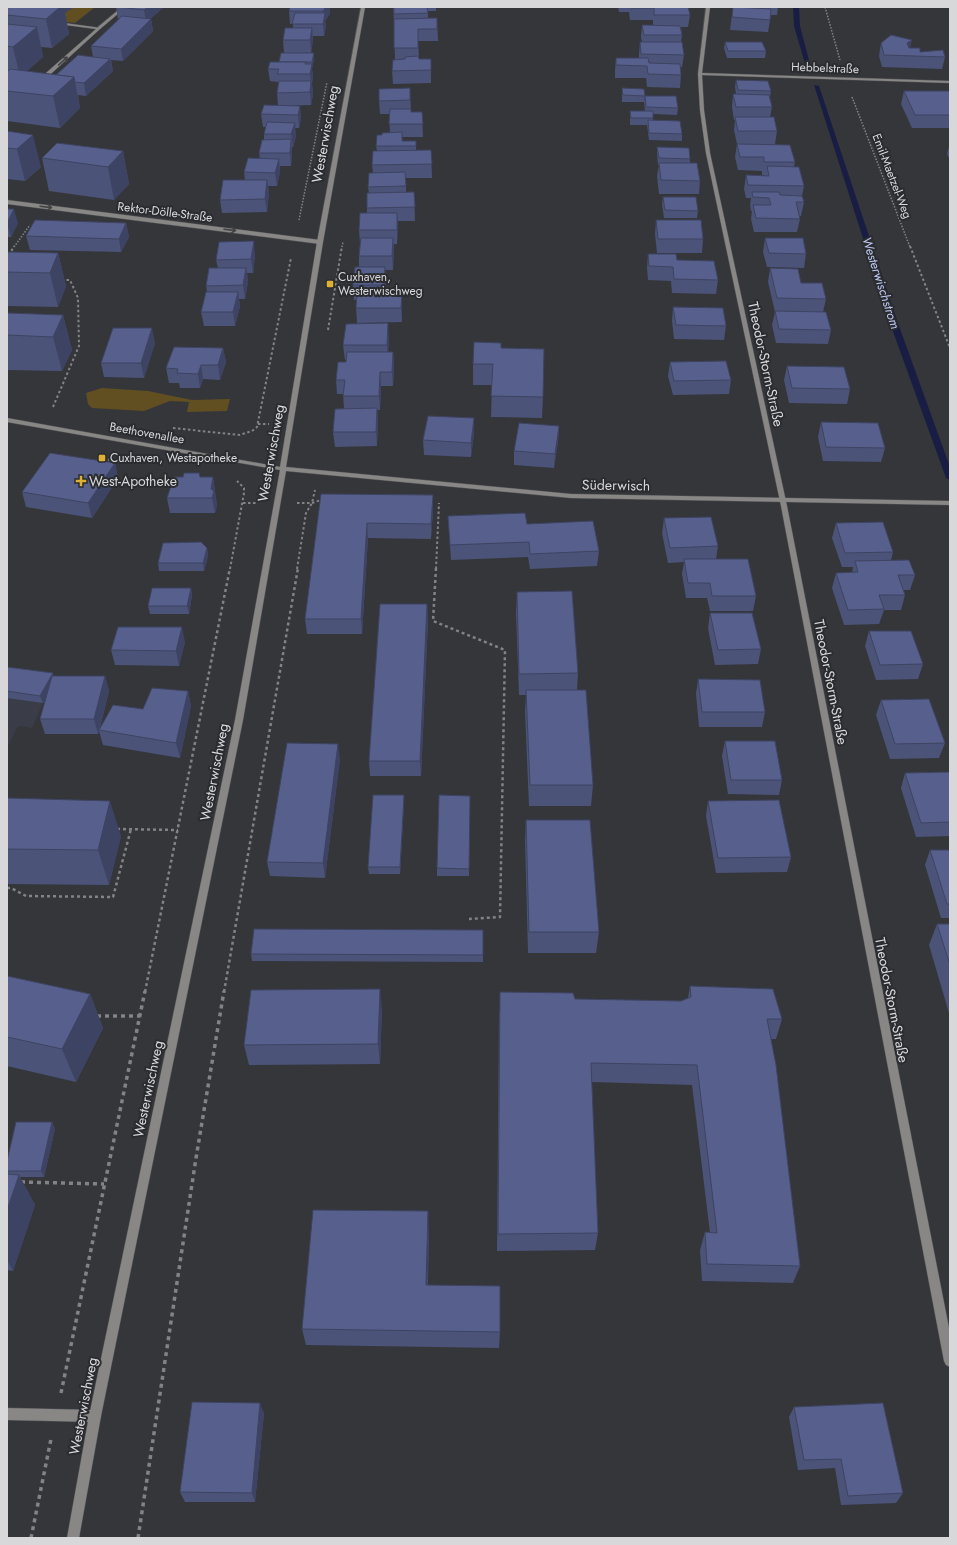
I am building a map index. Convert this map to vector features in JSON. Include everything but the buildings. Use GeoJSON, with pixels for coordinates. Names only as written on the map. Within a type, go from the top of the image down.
{"type":"FeatureCollection","features":[{"type":"Feature","properties":{"kind":"street"},"geometry":{"type":"LineString","coordinates":[[37,84],[124,7]]}},
{"type":"Feature","properties":{"kind":"street","name":"Westerwischweg"},"geometry":{"type":"LineString","coordinates":[[73,1538],[95,1416],[239,720],[283,469],[320,242],[363,7]]}},
{"type":"Feature","properties":{"kind":"street","name":"Theodor-Storm-Straße"},"geometry":{"type":"LineString","coordinates":[[708,7],[700,74],[702,110],[708,153],[782,500],[950,1361]]}},
{"type":"Feature","properties":{"kind":"street"},"geometry":{"type":"LineString","coordinates":[[53,22],[99,28]]}},
{"type":"Feature","properties":{"kind":"street","name":"Hebbelstraße"},"geometry":{"type":"LineString","coordinates":[[700,74],[950,82]]}},
{"type":"Feature","properties":{"kind":"street","name":"Rektor-Dölle-Straße"},"geometry":{"type":"LineString","coordinates":[[7,202],[320,242]]}},
{"type":"Feature","properties":{"kind":"street","name":"Beethovenallee"},"geometry":{"type":"LineString","coordinates":[[7,420],[283,469]]}},
{"type":"Feature","properties":{"kind":"street","name":"Süderwisch"},"geometry":{"type":"LineString","coordinates":[[283,469],[571,496],[948,503]]}},
{"type":"Feature","properties":{"kind":"street"},"geometry":{"type":"LineString","coordinates":[[7,1414],[95,1416]]}},
{"type":"Feature","properties":{"kind":"path","name":"Emil-Maetzel-Weg"},"geometry":{"type":"LineString","coordinates":[[825,7],[836,51],[848,78],[853,102],[950,348]]}},
{"type":"Feature","properties":{"kind":"path"},"geometry":{"type":"LineString","coordinates":[[7,260],[14,246],[45,207]]}},
{"type":"Feature","properties":{"kind":"path"},"geometry":{"type":"LineString","coordinates":[[53,407],[79,346],[78,298],[70,280],[62,280]]}},
{"type":"Feature","properties":{"kind":"path"},"geometry":{"type":"LineString","coordinates":[[31,1538],[140,1016],[244,499],[244,488],[233,478]]}},
{"type":"Feature","properties":{"kind":"path"},"geometry":{"type":"LineString","coordinates":[[439,502],[433,621],[505,650],[500,917],[469,918]]}},
{"type":"Feature","properties":{"kind":"path"},"geometry":{"type":"LineString","coordinates":[[138,1538],[196,1158],[247,854],[293,598],[306,513],[312,503]]}},
{"type":"Feature","properties":{"kind":"path"},"geometry":{"type":"LineString","coordinates":[[115,829],[178,830]]}},
{"type":"Feature","properties":{"kind":"path"},"geometry":{"type":"LineString","coordinates":[[7,888],[11,888],[26,896],[113,896],[131,829]]}},
{"type":"Feature","properties":{"kind":"path"},"geometry":{"type":"LineString","coordinates":[[91,1016],[140,1016]]}},
{"type":"Feature","properties":{"kind":"path"},"geometry":{"type":"LineString","coordinates":[[15,1182],[104,1184]]}},
{"type":"Feature","properties":{"kind":"shaded area"},"geometry":{"type":"Polygon","coordinates":[[[7,7],[95,7],[75,23],[7,15],[7,7]]]}},
{"type":"Feature","properties":{"kind":"shaded area"},"geometry":{"type":"Polygon","coordinates":[[[102,388],[148,391],[192,400],[230,399],[227,411],[187,412],[189,402],[170,401],[144,411],[92,408],[88,404],[86,393],[102,388]]]}},
{"type":"Feature","properties":{"kind":"shaded area"},"geometry":{"type":"Polygon","coordinates":[[[7,675],[55,681],[32,728],[18,726],[7,748],[7,675]]]}},
{"type":"Feature","properties":{"kind":"waterway","name":"Westerwischstrom"},"geometry":{"type":"LineString","coordinates":[[796,7],[797,26],[809,67]]}},
{"type":"Feature","properties":{"kind":"waterway","name":"Westerwischstrom"},"geometry":{"type":"LineString","coordinates":[[816,86],[895,326],[950,478]]}},
{"type":"Feature","properties":{"kind":"place","name":"Cuxhaven, Westerwischweg"},"geometry":{"type":"Point","coordinates":[330,284]}},
{"type":"Feature","properties":{"kind":"place","name":"Cuxhaven, Westapotheke"},"geometry":{"type":"Point","coordinates":[102,458]}},
{"type":"Feature","properties":{"kind":"place","name":"West-Apotheke"},"geometry":{"type":"Point","coordinates":[81,481]}}]}
